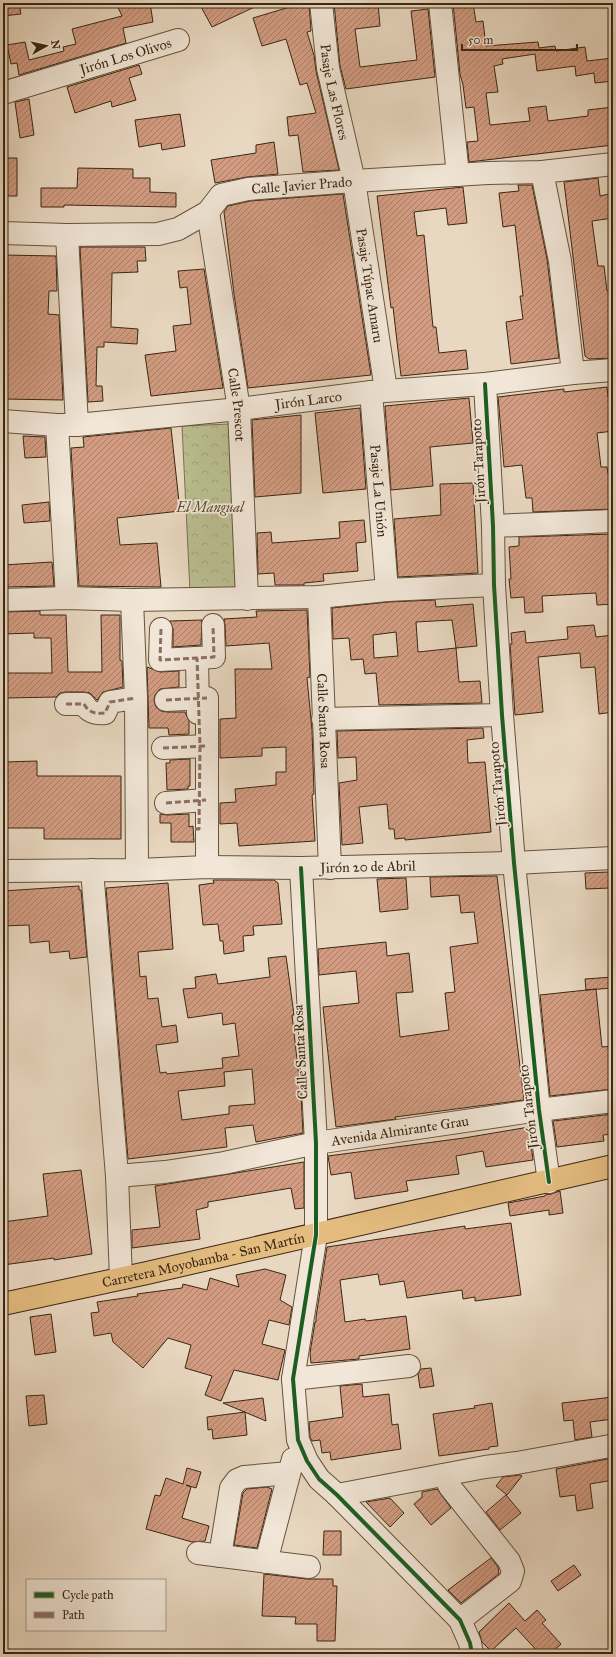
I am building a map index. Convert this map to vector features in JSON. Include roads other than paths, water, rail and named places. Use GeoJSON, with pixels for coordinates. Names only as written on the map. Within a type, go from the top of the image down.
{"type":"FeatureCollection","features":[{"type":"Feature","properties":{"kind":"main road","name":"Carretera Moyobamba - San Martín"},"geometry":{"type":"LineString","coordinates":[[3,1304],[316,1235],[613,1166]]}},
{"type":"Feature","properties":{"kind":"street","name":"Pasaje Las Flores"},"geometry":{"type":"LineString","coordinates":[[321,3],[328,68],[354,181]]}},
{"type":"Feature","properties":{"kind":"street"},"geometry":{"type":"LineString","coordinates":[[440,3],[458,175]]}},
{"type":"Feature","properties":{"kind":"street","name":"Jirón Los Olivos"},"geometry":{"type":"LineString","coordinates":[[3,93],[178,40]]}},
{"type":"Feature","properties":{"kind":"street","name":"Calle Javier Prado"},"geometry":{"type":"LineString","coordinates":[[3,233],[67,235],[158,234],[178,229],[208,212],[221,195],[248,189],[354,181],[542,172],[613,164]]}},
{"type":"Feature","properties":{"kind":"street"},"geometry":{"type":"LineString","coordinates":[[542,172],[560,261],[574,373]]}},
{"type":"Feature","properties":{"kind":"street","name":"Pasaje Túpac Amaru"},"geometry":{"type":"LineString","coordinates":[[354,181],[379,391]]}},
{"type":"Feature","properties":{"kind":"street","name":"Calle Prescot"},"geometry":{"type":"LineString","coordinates":[[208,212],[239,409],[247,599]]}},
{"type":"Feature","properties":{"kind":"street"},"geometry":{"type":"LineString","coordinates":[[67,235],[67,598]]}},
{"type":"Feature","properties":{"kind":"street","name":"Jirón Larco"},"geometry":{"type":"LineString","coordinates":[[3,421],[67,425],[239,409],[379,391],[484,384],[574,373],[613,370]]}},
{"type":"Feature","properties":{"kind":"street","name":"Jirón Tarapoto"},"geometry":{"type":"LineString","coordinates":[[484,384],[493,526],[494,585],[502,714],[514,863],[539,1110],[549,1182]]}},
{"type":"Feature","properties":{"kind":"street","name":"Pasaje La Unión"},"geometry":{"type":"LineString","coordinates":[[379,391],[387,590]]}},
{"type":"Feature","properties":{"kind":"street"},"geometry":{"type":"LineString","coordinates":[[493,526],[613,521]]}},
{"type":"Feature","properties":{"kind":"street"},"geometry":{"type":"LineString","coordinates":[[3,600],[67,598],[132,600],[319,598],[387,590],[494,585]]}},
{"type":"Feature","properties":{"kind":"street","name":"Calle Santa Rosa"},"geometry":{"type":"LineString","coordinates":[[319,598],[330,868]]}},
{"type":"Feature","properties":{"kind":"street"},"geometry":{"type":"LineString","coordinates":[[132,600],[136,698],[137,870]]}},
{"type":"Feature","properties":{"kind":"street"},"geometry":{"type":"LineString","coordinates":[[160,629],[160,660],[214,657],[213,625]]}},
{"type":"Feature","properties":{"kind":"street"},"geometry":{"type":"LineString","coordinates":[[197,658],[202,699],[203,800],[206,866]]}},
{"type":"Feature","properties":{"kind":"street"},"geometry":{"type":"LineString","coordinates":[[66,704],[84,704],[90,712],[98,714],[106,713],[110,702],[136,698]]}},
{"type":"Feature","properties":{"kind":"street"},"geometry":{"type":"LineString","coordinates":[[166,700],[202,699]]}},
{"type":"Feature","properties":{"kind":"street"},"geometry":{"type":"LineString","coordinates":[[323,719],[502,714]]}},
{"type":"Feature","properties":{"kind":"street"},"geometry":{"type":"LineString","coordinates":[[163,748],[203,746]]}},
{"type":"Feature","properties":{"kind":"street"},"geometry":{"type":"LineString","coordinates":[[166,803],[203,800]]}},
{"type":"Feature","properties":{"kind":"street"},"geometry":{"type":"LineString","coordinates":[[195,830],[200,829],[203,800]]}},
{"type":"Feature","properties":{"kind":"street","name":"Jirón 20 de Abril"},"geometry":{"type":"LineString","coordinates":[[3,871],[137,870],[206,866],[330,868],[514,863],[613,858]]}},
{"type":"Feature","properties":{"kind":"street","name":"Calle Santa Rosa"},"geometry":{"type":"LineString","coordinates":[[298,1440],[293,1379],[316,1235],[316,1144],[301,868]]}},
{"type":"Feature","properties":{"kind":"street"},"geometry":{"type":"LineString","coordinates":[[92,870],[117,1176],[121,1278]]}},
{"type":"Feature","properties":{"kind":"street","name":"Avenida Almirante Grau"},"geometry":{"type":"LineString","coordinates":[[117,1176],[165,1172],[224,1163],[316,1144],[539,1110],[613,1101]]}},
{"type":"Feature","properties":{"kind":"street"},"geometry":{"type":"LineString","coordinates":[[293,1379],[409,1366]]}},
{"type":"Feature","properties":{"kind":"street"},"geometry":{"type":"LineString","coordinates":[[266,1562],[298,1440]]}},
{"type":"Feature","properties":{"kind":"street"},"geometry":{"type":"LineString","coordinates":[[298,1440],[307,1461],[319,1479],[337,1495],[460,1620],[470,1643],[472,1654]]}},
{"type":"Feature","properties":{"kind":"street"},"geometry":{"type":"LineString","coordinates":[[337,1495],[485,1467],[517,1463],[610,1446]]}},
{"type":"Feature","properties":{"kind":"street"},"geometry":{"type":"LineString","coordinates":[[220,1556],[231,1488],[237,1480],[253,1475],[289,1473]]}},
{"type":"Feature","properties":{"kind":"street"},"geometry":{"type":"LineString","coordinates":[[444,1475],[450,1487],[509,1561],[512,1571],[510,1581],[460,1620]]}},
{"type":"Feature","properties":{"kind":"street"},"geometry":{"type":"LineString","coordinates":[[198,1553],[309,1567]]}},
{"type":"Feature","properties":{"kind":"park label","name":"El Mangual"},"geometry":{"type":"Point","coordinates":[210,507]}}]}
